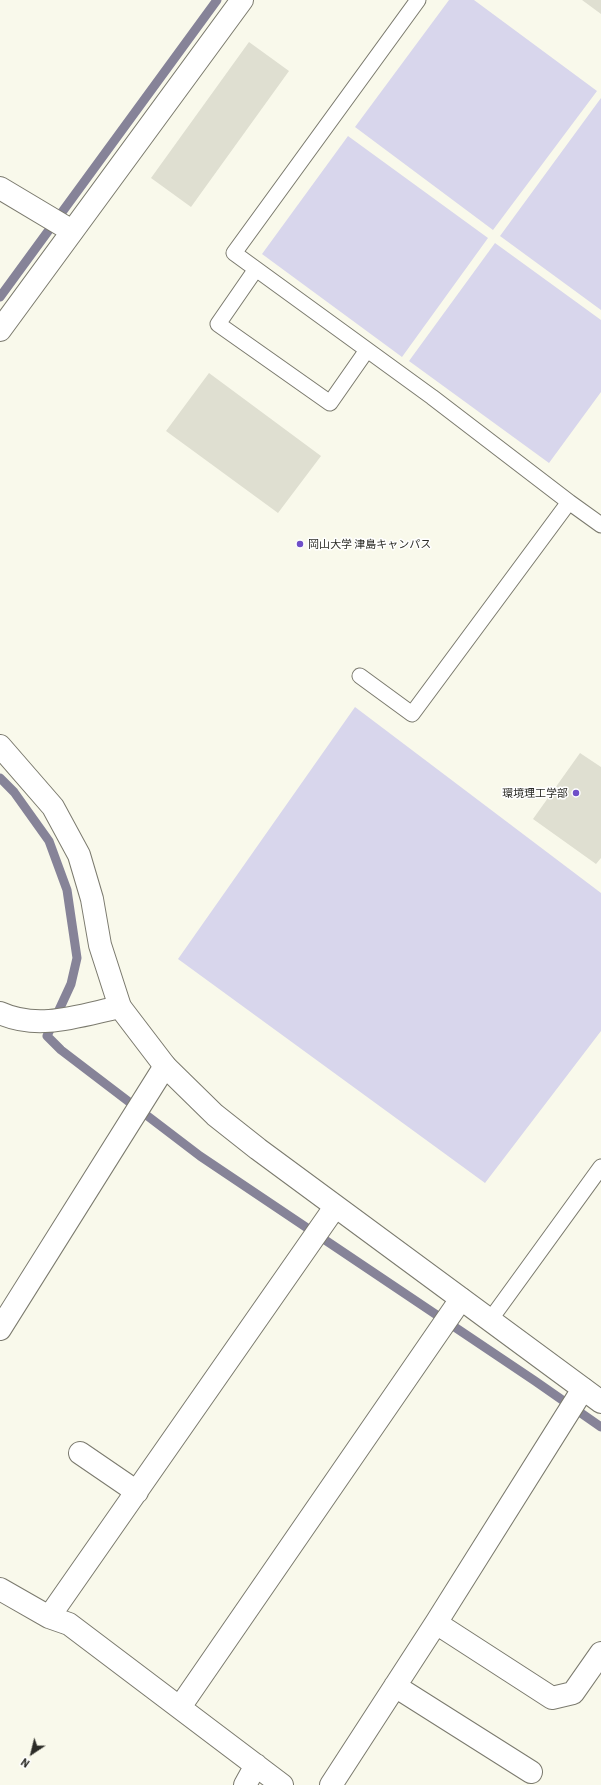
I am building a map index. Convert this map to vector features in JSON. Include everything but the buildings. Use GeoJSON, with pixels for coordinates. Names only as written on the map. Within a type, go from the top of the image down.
{"type":"FeatureCollection","features":[{"type":"Feature","properties":{"kind":"street"},"geometry":{"type":"LineString","coordinates":[[0,330],[60,224],[242,0]]}},
{"type":"Feature","properties":{"kind":"street"},"geometry":{"type":"LineString","coordinates":[[0,188],[60,224]]}},
{"type":"Feature","properties":{"kind":"street"},"geometry":{"type":"LineString","coordinates":[[0,746],[53,808],[79,855],[92,899],[100,945],[120,1007],[165,1066],[215,1115],[336,1207],[451,1313],[490,1320],[575,1401],[601,1402]]}},
{"type":"Feature","properties":{"kind":"street"},"geometry":{"type":"LineString","coordinates":[[0,1013],[24,1021],[55,1020],[120,1007]]}},
{"type":"Feature","properties":{"kind":"street"},"geometry":{"type":"LineString","coordinates":[[0,1329],[165,1066]]}},
{"type":"Feature","properties":{"kind":"street"},"geometry":{"type":"LineString","coordinates":[[50,1618],[336,1207]]}},
{"type":"Feature","properties":{"kind":"street"},"geometry":{"type":"LineString","coordinates":[[180,1707],[451,1313]]}},
{"type":"Feature","properties":{"kind":"street"},"geometry":{"type":"LineString","coordinates":[[331,1785],[436,1623],[575,1401]]}},
{"type":"Feature","properties":{"kind":"street"},"geometry":{"type":"LineString","coordinates":[[80,1453],[137,1492]]}},
{"type":"Feature","properties":{"kind":"street"},"geometry":{"type":"LineString","coordinates":[[0,1589],[50,1618],[69,1624],[282,1785]]}},
{"type":"Feature","properties":{"kind":"street"},"geometry":{"type":"LineString","coordinates":[[436,1623],[552,1698],[573,1693],[601,1653]]}},
{"type":"Feature","properties":{"kind":"street"},"geometry":{"type":"LineString","coordinates":[[395,1686],[531,1772]]}},
{"type":"Feature","properties":{"kind":"street"},"geometry":{"type":"LineString","coordinates":[[245,1785],[256,1765]]}},
{"type":"Feature","properties":{"kind":"lane"},"geometry":{"type":"LineString","coordinates":[[418,0],[234,253],[367,350],[601,525]]}},
{"type":"Feature","properties":{"kind":"lane"},"geometry":{"type":"LineString","coordinates":[[256,269],[218,324],[330,403],[367,350]]}},
{"type":"Feature","properties":{"kind":"lane"},"geometry":{"type":"LineString","coordinates":[[360,676],[412,714],[569,502]]}},
{"type":"Feature","properties":{"kind":"lane"},"geometry":{"type":"LineString","coordinates":[[490,1320],[601,1167]]}},
{"type":"Feature","properties":{"kind":"shaded area"},"geometry":{"type":"Polygon","coordinates":[[[449,0],[474,0],[597,91],[493,230],[355,127],[449,0]]]}},
{"type":"Feature","properties":{"kind":"shaded area"},"geometry":{"type":"Polygon","coordinates":[[[601,98],[601,310],[500,236],[601,98]]]}},
{"type":"Feature","properties":{"kind":"shaded area"},"geometry":{"type":"Polygon","coordinates":[[[348,136],[488,238],[402,357],[262,254],[348,136]]]}},
{"type":"Feature","properties":{"kind":"shaded area"},"geometry":{"type":"Polygon","coordinates":[[[495,243],[601,320],[601,392],[549,463],[409,361],[495,243]]]}},
{"type":"Feature","properties":{"kind":"shaded area"},"geometry":{"type":"Polygon","coordinates":[[[355,707],[601,893],[601,1031],[485,1183],[178,959],[355,707]]]}},
{"type":"Feature","properties":{"kind":"waterway"},"geometry":{"type":"LineString","coordinates":[[0,297],[217,0]]}},
{"type":"Feature","properties":{"kind":"waterway"},"geometry":{"type":"LineString","coordinates":[[0,778],[14,792],[49,841],[67,890],[77,958],[71,984],[47,1036],[61,1050],[200,1156],[601,1427]]}},
{"type":"Feature","properties":{"kind":"place","name":"岡山大学 津島キャンパス"},"geometry":{"type":"Point","coordinates":[300,544]}},
{"type":"Feature","properties":{"kind":"place","name":"環境理工学部"},"geometry":{"type":"Point","coordinates":[576,793]}}]}
